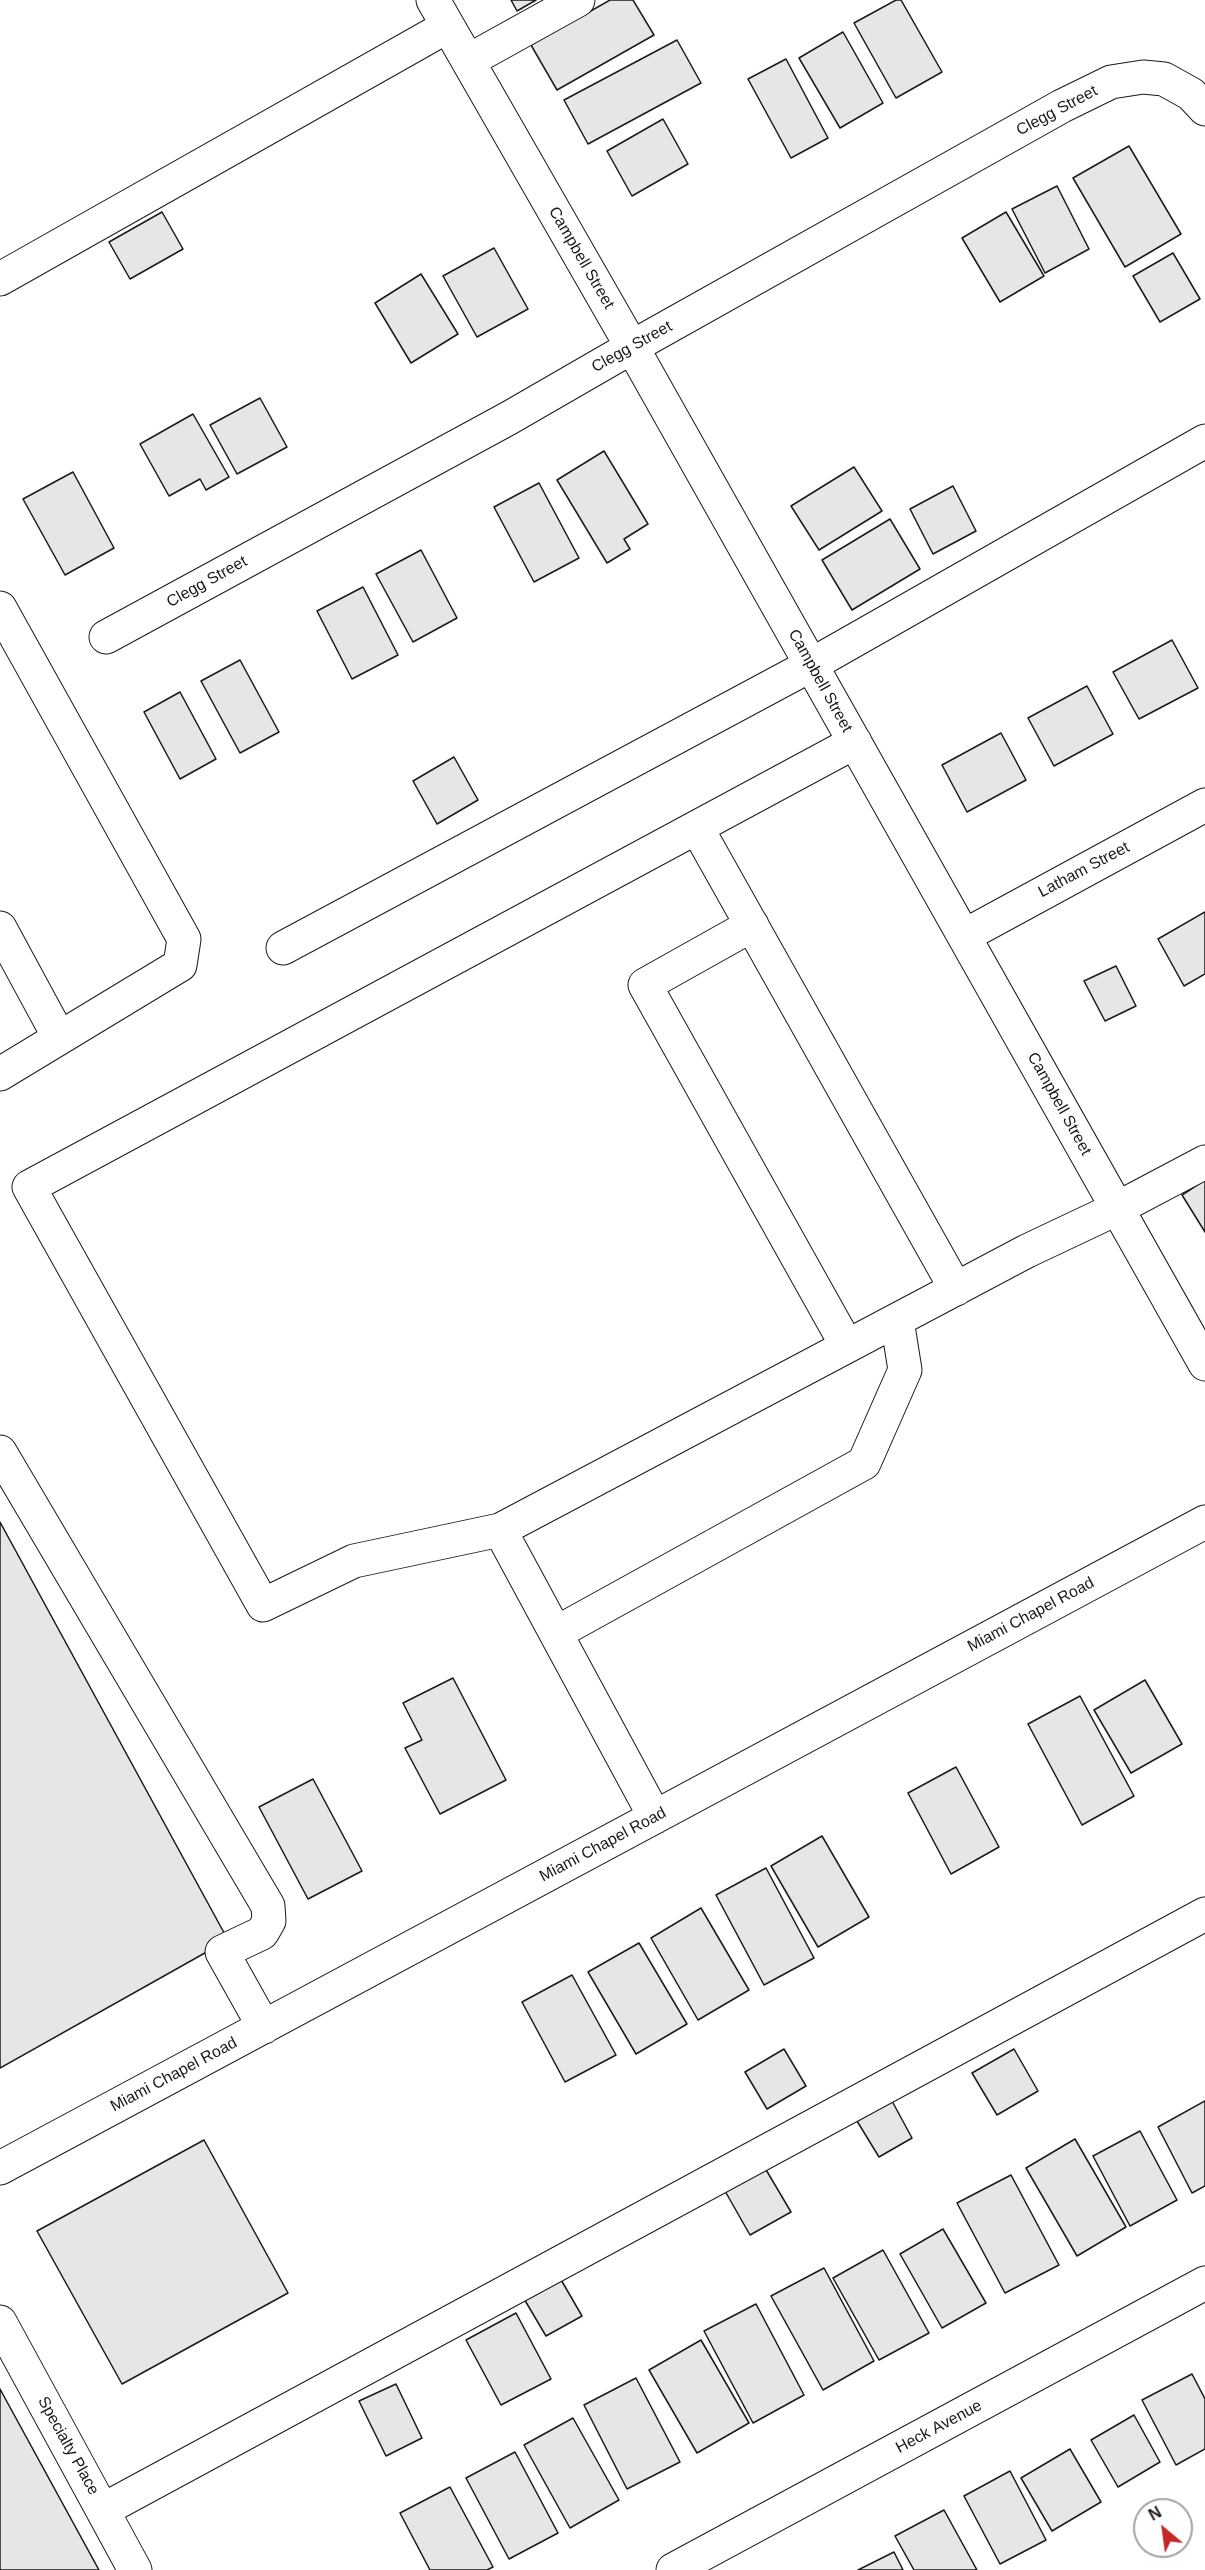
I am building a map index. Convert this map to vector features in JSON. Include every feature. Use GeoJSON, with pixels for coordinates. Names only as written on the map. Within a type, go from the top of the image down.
{"type":"FeatureCollection","features":[{"type":"Feature","properties":{"kind":"street"},"geometry":{"type":"LineString","coordinates":[[468,61],[578,0]]}},
{"type":"Feature","properties":{"kind":"street"},"geometry":{"type":"LineString","coordinates":[[0,279],[441,13]]}},
{"type":"Feature","properties":{"kind":"street","name":"Campbell Street"},"geometry":{"type":"LineString","coordinates":[[441,13],[632,347],[1205,1364]]}},
{"type":"Feature","properties":{"kind":"street","name":"Clegg Street"},"geometry":{"type":"LineString","coordinates":[[106,637],[509,418],[1062,106],[1111,82],[1143,77],[1164,79],[1191,94],[1205,109]]}},
{"type":"Feature","properties":{"kind":"street"},"geometry":{"type":"LineString","coordinates":[[283,948],[811,665],[1205,441]]}},
{"type":"Feature","properties":{"kind":"street"},"geometry":{"type":"LineString","coordinates":[[0,608],[184,939],[180,965],[0,1074]]}},
{"type":"Feature","properties":{"kind":"street"},"geometry":{"type":"LineString","coordinates":[[855,742],[29,1187],[263,1605],[354,1561],[500,1530],[1027,1251],[1118,1208],[1205,1162]]}},
{"type":"Feature","properties":{"kind":"street","name":"Latham Street"},"geometry":{"type":"LineString","coordinates":[[964,936],[1205,805]]}},
{"type":"Feature","properties":{"kind":"street"},"geometry":{"type":"LineString","coordinates":[[697,828],[956,1289]]}},
{"type":"Feature","properties":{"kind":"street"},"geometry":{"type":"LineString","coordinates":[[752,926],[645,985],[847,1346]]}},
{"type":"Feature","properties":{"kind":"street"},"geometry":{"type":"LineString","coordinates":[[0,928],[59,1037]]}},
{"type":"Feature","properties":{"kind":"street"},"geometry":{"type":"LineString","coordinates":[[556,1633],[864,1463],[905,1370],[897,1320]]}},
{"type":"Feature","properties":{"kind":"street"},"geometry":{"type":"LineString","coordinates":[[0,1452],[268,1906],[269,1921],[262,1933],[222,1952],[264,2027]]}},
{"type":"Feature","properties":{"kind":"street","name":"Miami Chapel Road"},"geometry":{"type":"LineString","coordinates":[[0,2168],[1205,1521]]}},
{"type":"Feature","properties":{"kind":"street"},"geometry":{"type":"LineString","coordinates":[[500,1530],[654,1817]]}},
{"type":"Feature","properties":{"kind":"street"},"geometry":{"type":"LineString","coordinates":[[103,2510],[1205,1914]]}},
{"type":"Feature","properties":{"kind":"street","name":"Heck Avenue"},"geometry":{"type":"LineString","coordinates":[[674,2570],[1205,2283]]}},
{"type":"Feature","properties":{"kind":"street","name":"Specialty Place"},"geometry":{"type":"LineString","coordinates":[[0,2322],[135,2570]]}},
{"type":"Feature","properties":{"kind":"building"},"geometry":{"type":"Polygon","coordinates":[[[511,0],[536,0],[517,11],[511,0]]]}},
{"type":"Feature","properties":{"kind":"building"},"geometry":{"type":"Polygon","coordinates":[[[610,0],[633,0],[654,35],[557,90],[531,45],[610,0]]]}},
{"type":"Feature","properties":{"kind":"building"},"geometry":{"type":"Polygon","coordinates":[[[896,0],[901,0],[942,72],[896,98],[854,23],[896,0]]]}},
{"type":"Feature","properties":{"kind":"building"},"geometry":{"type":"Polygon","coordinates":[[[843,32],[883,103],[840,128],[799,58],[843,32]]]}},
{"type":"Feature","properties":{"kind":"building"},"geometry":{"type":"Polygon","coordinates":[[[677,40],[701,83],[588,144],[564,100],[677,40]]]}},
{"type":"Feature","properties":{"kind":"building"},"geometry":{"type":"Polygon","coordinates":[[[786,59],[828,138],[791,158],[748,79],[786,59]]]}},
{"type":"Feature","properties":{"kind":"building"},"geometry":{"type":"Polygon","coordinates":[[[663,119],[688,164],[632,196],[607,151],[663,119]]]}},
{"type":"Feature","properties":{"kind":"building"},"geometry":{"type":"Polygon","coordinates":[[[1129,146],[1181,234],[1125,267],[1073,178],[1129,146]]]}},
{"type":"Feature","properties":{"kind":"building"},"geometry":{"type":"Polygon","coordinates":[[[1057,186],[1089,249],[1045,273],[1012,209],[1057,186]]]}},
{"type":"Feature","properties":{"kind":"building"},"geometry":{"type":"Polygon","coordinates":[[[162,212],[183,249],[130,279],[109,242],[162,212]]]}},
{"type":"Feature","properties":{"kind":"building"},"geometry":{"type":"Polygon","coordinates":[[[1006,212],[1044,276],[1000,302],[962,238],[1006,212]]]}},
{"type":"Feature","properties":{"kind":"building"},"geometry":{"type":"Polygon","coordinates":[[[494,248],[528,309],[477,337],[443,276],[494,248]]]}},
{"type":"Feature","properties":{"kind":"building"},"geometry":{"type":"Polygon","coordinates":[[[1173,253],[1200,299],[1160,322],[1133,276],[1173,253]]]}},
{"type":"Feature","properties":{"kind":"building"},"geometry":{"type":"Polygon","coordinates":[[[421,274],[458,334],[411,363],[375,303],[421,274]]]}},
{"type":"Feature","properties":{"kind":"building"},"geometry":{"type":"Polygon","coordinates":[[[260,398],[287,447],[237,474],[210,425],[260,398]]]}},
{"type":"Feature","properties":{"kind":"building"},"geometry":{"type":"Polygon","coordinates":[[[193,414],[229,477],[206,490],[200,479],[169,496],[140,444],[193,414]]]}},
{"type":"Feature","properties":{"kind":"building"},"geometry":{"type":"Polygon","coordinates":[[[604,451],[648,524],[624,539],[630,549],[607,563],[557,480],[604,451]]]}},
{"type":"Feature","properties":{"kind":"building"},"geometry":{"type":"Polygon","coordinates":[[[854,467],[882,511],[819,550],[791,506],[854,467]]]}},
{"type":"Feature","properties":{"kind":"building"},"geometry":{"type":"Polygon","coordinates":[[[73,472],[114,548],[65,575],[23,499],[73,472]]]}},
{"type":"Feature","properties":{"kind":"building"},"geometry":{"type":"Polygon","coordinates":[[[539,483],[579,558],[534,582],[494,507],[539,483]]]}},
{"type":"Feature","properties":{"kind":"building"},"geometry":{"type":"Polygon","coordinates":[[[953,486],[976,531],[933,554],[910,509],[953,486]]]}},
{"type":"Feature","properties":{"kind":"building"},"geometry":{"type":"Polygon","coordinates":[[[890,519],[920,569],[852,610],[822,560],[890,519]]]}},
{"type":"Feature","properties":{"kind":"building"},"geometry":{"type":"Polygon","coordinates":[[[421,550],[457,618],[413,642],[376,574],[421,550]]]}},
{"type":"Feature","properties":{"kind":"building"},"geometry":{"type":"Polygon","coordinates":[[[363,587],[398,655],[352,679],[317,611],[363,587]]]}},
{"type":"Feature","properties":{"kind":"building"},"geometry":{"type":"Polygon","coordinates":[[[1172,640],[1198,688],[1139,719],[1113,672],[1172,640]]]}},
{"type":"Feature","properties":{"kind":"building"},"geometry":{"type":"Polygon","coordinates":[[[240,660],[279,732],[240,753],[201,681],[240,660]]]}},
{"type":"Feature","properties":{"kind":"building"},"geometry":{"type":"Polygon","coordinates":[[[1087,686],[1113,734],[1054,766],[1028,718],[1087,686]]]}},
{"type":"Feature","properties":{"kind":"building"},"geometry":{"type":"Polygon","coordinates":[[[180,692],[216,759],[180,779],[144,712],[180,692]]]}},
{"type":"Feature","properties":{"kind":"building"},"geometry":{"type":"Polygon","coordinates":[[[1001,733],[1026,780],[967,812],[942,765],[1001,733]]]}},
{"type":"Feature","properties":{"kind":"building"},"geometry":{"type":"Polygon","coordinates":[[[454,757],[478,800],[437,824],[413,781],[454,757]]]}},
{"type":"Feature","properties":{"kind":"building"},"geometry":{"type":"Polygon","coordinates":[[[1205,912],[1205,974],[1184,986],[1158,939],[1205,912]]]}},
{"type":"Feature","properties":{"kind":"building"},"geometry":{"type":"Polygon","coordinates":[[[1116,966],[1136,1006],[1105,1021],[1084,981],[1116,966]]]}},
{"type":"Feature","properties":{"kind":"building"},"geometry":{"type":"Polygon","coordinates":[[[1205,1180],[1205,1232],[1182,1195],[1205,1180]]]}},
{"type":"Feature","properties":{"kind":"building"},"geometry":{"type":"Polygon","coordinates":[[[0,1522],[228,1940],[0,2068],[0,1522]]]}},
{"type":"Feature","properties":{"kind":"building"},"geometry":{"type":"Polygon","coordinates":[[[453,1678],[506,1780],[440,1814],[405,1748],[422,1740],[403,1703],[453,1678]]]}},
{"type":"Feature","properties":{"kind":"building"},"geometry":{"type":"Polygon","coordinates":[[[1145,1680],[1182,1744],[1131,1773],[1094,1710],[1145,1680]]]}},
{"type":"Feature","properties":{"kind":"building"},"geometry":{"type":"Polygon","coordinates":[[[1080,1696],[1134,1796],[1082,1825],[1028,1724],[1080,1696]]]}},
{"type":"Feature","properties":{"kind":"building"},"geometry":{"type":"Polygon","coordinates":[[[956,1767],[999,1847],[951,1874],[908,1793],[956,1767]]]}},
{"type":"Feature","properties":{"kind":"building"},"geometry":{"type":"Polygon","coordinates":[[[313,1779],[362,1871],[308,1899],[259,1807],[313,1779]]]}},
{"type":"Feature","properties":{"kind":"building"},"geometry":{"type":"Polygon","coordinates":[[[822,1836],[869,1917],[818,1947],[771,1866],[822,1836]]]}},
{"type":"Feature","properties":{"kind":"building"},"geometry":{"type":"Polygon","coordinates":[[[766,1868],[814,1958],[764,1985],[716,1895],[766,1868]]]}},
{"type":"Feature","properties":{"kind":"building"},"geometry":{"type":"Polygon","coordinates":[[[701,1908],[749,1990],[698,2020],[651,1938],[701,1908]]]}},
{"type":"Feature","properties":{"kind":"building"},"geometry":{"type":"Polygon","coordinates":[[[639,1943],[687,2024],[636,2054],[588,1972],[639,1943]]]}},
{"type":"Feature","properties":{"kind":"building"},"geometry":{"type":"Polygon","coordinates":[[[572,1975],[616,2055],[565,2082],[522,2002],[572,1975]]]}},
{"type":"Feature","properties":{"kind":"building"},"geometry":{"type":"Polygon","coordinates":[[[784,2049],[806,2086],[767,2109],[745,2072],[784,2049]]]}},
{"type":"Feature","properties":{"kind":"building"},"geometry":{"type":"Polygon","coordinates":[[[1014,2049],[1038,2091],[997,2115],[972,2073],[1014,2049]]]}},
{"type":"Feature","properties":{"kind":"building"},"geometry":{"type":"Polygon","coordinates":[[[892,2101],[912,2138],[879,2157],[857,2121],[892,2101]]]}},
{"type":"Feature","properties":{"kind":"building"},"geometry":{"type":"Polygon","coordinates":[[[1205,2101],[1205,2186],[1192,2193],[1158,2127],[1205,2101]]]}},
{"type":"Feature","properties":{"kind":"building"},"geometry":{"type":"Polygon","coordinates":[[[1140,2131],[1177,2200],[1130,2226],[1093,2156],[1140,2131]]]}},
{"type":"Feature","properties":{"kind":"building"},"geometry":{"type":"Polygon","coordinates":[[[1075,2139],[1126,2227],[1077,2256],[1026,2168],[1075,2139]]]}},
{"type":"Feature","properties":{"kind":"building"},"geometry":{"type":"Polygon","coordinates":[[[204,2140],[288,2293],[122,2384],[37,2231],[204,2140]]]}},
{"type":"Feature","properties":{"kind":"building"},"geometry":{"type":"Polygon","coordinates":[[[765,2168],[791,2212],[750,2235],[725,2191],[765,2168]]]}},
{"type":"Feature","properties":{"kind":"building"},"geometry":{"type":"Polygon","coordinates":[[[1011,2175],[1059,2265],[1005,2293],[957,2203],[1011,2175]]]}},
{"type":"Feature","properties":{"kind":"building"},"geometry":{"type":"Polygon","coordinates":[[[943,2229],[986,2303],[942,2328],[900,2254],[943,2229]]]}},
{"type":"Feature","properties":{"kind":"building"},"geometry":{"type":"Polygon","coordinates":[[[883,2250],[929,2333],[879,2360],[833,2278],[883,2250]]]}},
{"type":"Feature","properties":{"kind":"building"},"geometry":{"type":"Polygon","coordinates":[[[824,2268],[874,2361],[823,2390],[771,2296],[824,2268]]]}},
{"type":"Feature","properties":{"kind":"building"},"geometry":{"type":"Polygon","coordinates":[[[556,2271],[582,2316],[546,2336],[520,2292],[556,2271]]]}},
{"type":"Feature","properties":{"kind":"building"},"geometry":{"type":"Polygon","coordinates":[[[756,2304],[804,2395],[753,2423],[704,2331],[756,2304]]]}},
{"type":"Feature","properties":{"kind":"building"},"geometry":{"type":"Polygon","coordinates":[[[516,2313],[551,2379],[501,2405],[466,2340],[516,2313]]]}},
{"type":"Feature","properties":{"kind":"building"},"geometry":{"type":"Polygon","coordinates":[[[701,2340],[749,2423],[697,2453],[649,2370],[701,2340]]]}},
{"type":"Feature","properties":{"kind":"building"},"geometry":{"type":"Polygon","coordinates":[[[1192,2374],[1205,2399],[1205,2449],[1176,2465],[1142,2400],[1192,2374]]]}},
{"type":"Feature","properties":{"kind":"building"},"geometry":{"type":"Polygon","coordinates":[[[636,2378],[680,2462],[627,2489],[584,2405],[636,2378]]]}},
{"type":"Feature","properties":{"kind":"building"},"geometry":{"type":"Polygon","coordinates":[[[396,2384],[422,2438],[386,2456],[359,2401],[396,2384]]]}},
{"type":"Feature","properties":{"kind":"building"},"geometry":{"type":"Polygon","coordinates":[[[0,2389],[99,2570],[0,2570],[0,2389]]]}},
{"type":"Feature","properties":{"kind":"building"},"geometry":{"type":"Polygon","coordinates":[[[1134,2415],[1160,2462],[1118,2487],[1091,2440],[1134,2415]]]}},
{"type":"Feature","properties":{"kind":"building"},"geometry":{"type":"Polygon","coordinates":[[[573,2418],[619,2500],[570,2528],[524,2445],[573,2418]]]}},
{"type":"Feature","properties":{"kind":"building"},"geometry":{"type":"Polygon","coordinates":[[[1070,2449],[1101,2502],[1052,2531],[1021,2478],[1070,2449]]]}},
{"type":"Feature","properties":{"kind":"building"},"geometry":{"type":"Polygon","coordinates":[[[515,2452],[558,2533],[509,2559],[466,2478],[515,2452]]]}},
{"type":"Feature","properties":{"kind":"building"},"geometry":{"type":"Polygon","coordinates":[[[1010,2471],[1046,2540],[1000,2564],[964,2496],[1010,2471]]]}},
{"type":"Feature","properties":{"kind":"building"},"geometry":{"type":"Polygon","coordinates":[[[450,2487],[493,2567],[487,2570],[430,2570],[400,2513],[450,2487]]]}},
{"type":"Feature","properties":{"kind":"building"},"geometry":{"type":"Polygon","coordinates":[[[944,2510],[977,2570],[914,2570],[895,2536],[944,2510]]]}},
{"type":"Feature","properties":{"kind":"building"},"geometry":{"type":"Polygon","coordinates":[[[894,2552],[903,2570],[858,2570],[894,2552]]]}}]}
